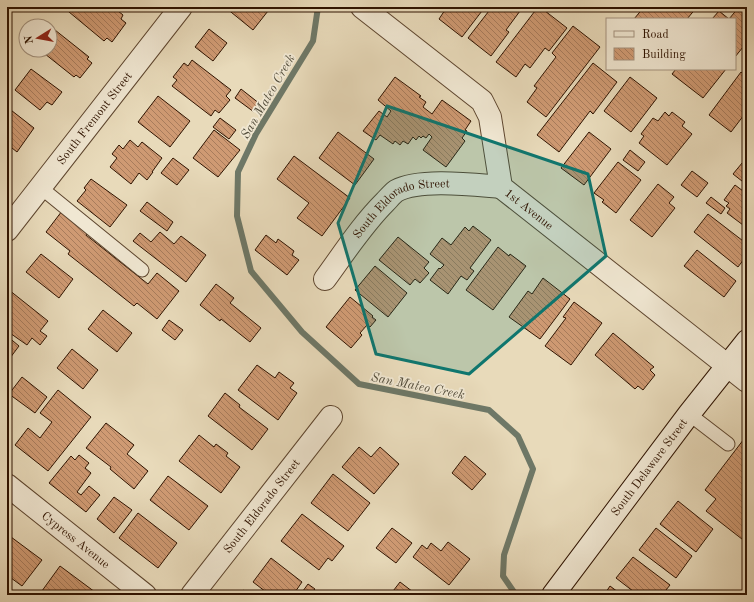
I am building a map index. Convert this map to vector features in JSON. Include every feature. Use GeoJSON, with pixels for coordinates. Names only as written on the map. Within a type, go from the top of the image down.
{"type":"FeatureCollection","features":[{"type":"Feature","properties":{"kind":"street","name":"South Fremont Street"},"geometry":{"type":"LineString","coordinates":[[7,230],[181,7]]}},
{"type":"Feature","properties":{"kind":"street","name":"1st Avenue"},"geometry":{"type":"LineString","coordinates":[[362,7],[482,101],[490,118],[502,187],[747,380]]}},
{"type":"Feature","properties":{"kind":"street","name":"South Eldorado Street"},"geometry":{"type":"LineString","coordinates":[[325,279],[375,212],[396,192],[412,186],[430,184],[461,183],[502,187]]}},
{"type":"Feature","properties":{"kind":"street","name":"South Delaware Street"},"geometry":{"type":"LineString","coordinates":[[556,591],[689,414],[747,341]]}},
{"type":"Feature","properties":{"kind":"street","name":"South Eldorado Street"},"geometry":{"type":"LineString","coordinates":[[192,595],[331,418]]}},
{"type":"Feature","properties":{"kind":"street","name":"Cypress Avenue"},"geometry":{"type":"LineString","coordinates":[[7,485],[145,595]]}},
{"type":"Feature","properties":{"kind":"lane"},"geometry":{"type":"LineString","coordinates":[[40,187],[142,270]]}},
{"type":"Feature","properties":{"kind":"lane"},"geometry":{"type":"LineString","coordinates":[[689,414],[728,444]]}},
{"type":"Feature","properties":{"kind":"highlighted area"},"geometry":{"type":"Polygon","coordinates":[[[387,106],[588,174],[606,256],[469,374],[376,354],[338,223],[387,106]]]}},
{"type":"Feature","properties":{"kind":"building"},"geometry":{"type":"Polygon","coordinates":[[[63,7],[113,7],[123,15],[121,19],[126,23],[112,42],[107,38],[104,41],[63,7]]]}},
{"type":"Feature","properties":{"kind":"building"},"geometry":{"type":"Polygon","coordinates":[[[263,7],[268,11],[253,30],[226,8],[263,7]]]}},
{"type":"Feature","properties":{"kind":"building"},"geometry":{"type":"Polygon","coordinates":[[[447,7],[485,7],[462,37],[439,19],[447,7]]]}},
{"type":"Feature","properties":{"kind":"building"},"geometry":{"type":"Polygon","coordinates":[[[492,7],[515,7],[520,11],[506,30],[509,32],[491,56],[468,38],[492,7]]]}},
{"type":"Feature","properties":{"kind":"building"},"geometry":{"type":"Polygon","coordinates":[[[538,7],[567,28],[549,51],[545,48],[530,68],[525,64],[516,77],[496,62],[538,7]]]}},
{"type":"Feature","properties":{"kind":"building"},"geometry":{"type":"Polygon","coordinates":[[[644,7],[697,7],[688,18],[635,18],[644,7]]]}},
{"type":"Feature","properties":{"kind":"building"},"geometry":{"type":"Polygon","coordinates":[[[739,7],[747,7],[747,42],[736,56],[736,18],[730,18],[739,7]]]}},
{"type":"Feature","properties":{"kind":"building"},"geometry":{"type":"Polygon","coordinates":[[[719,11],[728,18],[713,18],[719,11]]]}},
{"type":"Feature","properties":{"kind":"building"},"geometry":{"type":"Polygon","coordinates":[[[573,26],[600,47],[546,117],[527,102],[537,88],[534,86],[556,57],[552,53],[573,26]]]}},
{"type":"Feature","properties":{"kind":"building"},"geometry":{"type":"Polygon","coordinates":[[[209,29],[227,43],[213,61],[195,47],[209,29]]]}},
{"type":"Feature","properties":{"kind":"building"},"geometry":{"type":"Polygon","coordinates":[[[58,32],[89,57],[87,59],[92,63],[80,78],[76,75],[74,77],[50,58],[58,58],[58,32]]]}},
{"type":"Feature","properties":{"kind":"building"},"geometry":{"type":"Polygon","coordinates":[[[192,60],[231,90],[226,96],[230,100],[219,113],[215,110],[211,116],[172,86],[177,80],[173,77],[184,63],[188,66],[192,60]]]}},
{"type":"Feature","properties":{"kind":"building"},"geometry":{"type":"Polygon","coordinates":[[[593,63],[617,82],[593,114],[590,111],[559,152],[537,135],[593,63]]]}},
{"type":"Feature","properties":{"kind":"building"},"geometry":{"type":"Polygon","coordinates":[[[31,69],[62,92],[52,105],[47,102],[40,110],[15,90],[31,69]]]}},
{"type":"Feature","properties":{"kind":"building"},"geometry":{"type":"Polygon","coordinates":[[[675,70],[725,70],[703,98],[672,74],[675,70]]]}},
{"type":"Feature","properties":{"kind":"building"},"geometry":{"type":"Polygon","coordinates":[[[741,72],[747,77],[747,111],[731,132],[709,115],[741,72]]]}},
{"type":"Feature","properties":{"kind":"building"},"geometry":{"type":"Polygon","coordinates":[[[395,77],[421,96],[419,97],[426,102],[423,107],[432,114],[442,100],[471,121],[462,138],[465,141],[446,167],[423,150],[432,137],[429,134],[426,138],[423,136],[421,138],[419,136],[416,140],[413,137],[408,144],[403,141],[400,145],[395,141],[393,144],[380,135],[376,140],[363,131],[379,111],[387,117],[391,111],[378,100],[395,77]]]}},
{"type":"Feature","properties":{"kind":"building"},"geometry":{"type":"Polygon","coordinates":[[[630,77],[657,98],[631,132],[604,111],[630,77]]]}},
{"type":"Feature","properties":{"kind":"building"},"geometry":{"type":"Polygon","coordinates":[[[241,89],[260,104],[254,112],[235,98],[241,89]]]}},
{"type":"Feature","properties":{"kind":"building"},"geometry":{"type":"Polygon","coordinates":[[[158,96],[190,121],[170,147],[138,122],[158,96]]]}},
{"type":"Feature","properties":{"kind":"building"},"geometry":{"type":"Polygon","coordinates":[[[7,107],[34,128],[17,152],[7,144],[7,107]]]}},
{"type":"Feature","properties":{"kind":"building"},"geometry":{"type":"Polygon","coordinates":[[[665,112],[669,116],[672,112],[685,122],[682,126],[692,134],[667,165],[639,143],[644,136],[641,134],[653,118],[658,121],[665,112]]]}},
{"type":"Feature","properties":{"kind":"building"},"geometry":{"type":"Polygon","coordinates":[[[220,118],[236,130],[229,139],[213,127],[220,118]]]}},
{"type":"Feature","properties":{"kind":"building"},"geometry":{"type":"Polygon","coordinates":[[[214,130],[240,150],[218,177],[193,158],[214,130]]]}},
{"type":"Feature","properties":{"kind":"building"},"geometry":{"type":"Polygon","coordinates":[[[338,132],[374,159],[355,185],[319,158],[338,132]]]}},
{"type":"Feature","properties":{"kind":"building"},"geometry":{"type":"Polygon","coordinates":[[[589,132],[611,149],[584,185],[561,168],[589,132]]]}},
{"type":"Feature","properties":{"kind":"building"},"geometry":{"type":"Polygon","coordinates":[[[747,138],[747,146],[743,143],[747,138]]]}},
{"type":"Feature","properties":{"kind":"building"},"geometry":{"type":"Polygon","coordinates":[[[130,140],[138,147],[142,142],[162,158],[147,180],[139,173],[131,184],[110,167],[117,158],[112,154],[119,145],[123,149],[130,140]]]}},
{"type":"Feature","properties":{"kind":"building"},"geometry":{"type":"Polygon","coordinates":[[[630,150],[645,162],[638,171],[623,160],[630,150]]]}},
{"type":"Feature","properties":{"kind":"building"},"geometry":{"type":"Polygon","coordinates":[[[294,156],[350,198],[322,236],[297,218],[309,203],[277,179],[294,156]]]}},
{"type":"Feature","properties":{"kind":"building"},"geometry":{"type":"Polygon","coordinates":[[[747,157],[747,185],[733,174],[747,157]]]}},
{"type":"Feature","properties":{"kind":"building"},"geometry":{"type":"Polygon","coordinates":[[[173,158],[189,170],[177,185],[161,173],[173,158]]]}},
{"type":"Feature","properties":{"kind":"building"},"geometry":{"type":"Polygon","coordinates":[[[618,162],[641,180],[616,213],[602,202],[604,200],[594,193],[618,162]]]}},
{"type":"Feature","properties":{"kind":"building"},"geometry":{"type":"Polygon","coordinates":[[[692,171],[708,183],[697,197],[681,185],[692,171]]]}},
{"type":"Feature","properties":{"kind":"building"},"geometry":{"type":"Polygon","coordinates":[[[91,179],[127,205],[110,227],[77,201],[86,190],[84,188],[91,179]]]}},
{"type":"Feature","properties":{"kind":"building"},"geometry":{"type":"Polygon","coordinates":[[[658,184],[674,197],[669,203],[675,208],[652,237],[630,220],[658,184]]]}},
{"type":"Feature","properties":{"kind":"building"},"geometry":{"type":"Polygon","coordinates":[[[735,185],[747,194],[747,228],[727,213],[730,209],[726,206],[729,203],[724,200],[735,185]]]}},
{"type":"Feature","properties":{"kind":"building"},"geometry":{"type":"Polygon","coordinates":[[[711,197],[725,208],[721,214],[706,203],[711,197]]]}},
{"type":"Feature","properties":{"kind":"building"},"geometry":{"type":"Polygon","coordinates":[[[147,202],[173,222],[167,231],[140,211],[147,202]]]}},
{"type":"Feature","properties":{"kind":"building"},"geometry":{"type":"Polygon","coordinates":[[[62,211],[88,232],[86,235],[148,284],[157,273],[179,291],[157,319],[137,303],[134,306],[68,254],[70,251],[46,232],[62,211]]]}},
{"type":"Feature","properties":{"kind":"building"},"geometry":{"type":"Polygon","coordinates":[[[708,214],[747,244],[747,255],[738,267],[694,232],[708,214]]]}},
{"type":"Feature","properties":{"kind":"building"},"geometry":{"type":"Polygon","coordinates":[[[473,226],[491,240],[470,268],[474,271],[467,280],[461,276],[448,294],[430,280],[439,268],[440,269],[444,265],[430,254],[442,238],[451,245],[465,227],[469,231],[473,226]]]}},
{"type":"Feature","properties":{"kind":"building"},"geometry":{"type":"Polygon","coordinates":[[[160,232],[174,244],[181,236],[206,255],[186,282],[133,241],[140,233],[151,242],[160,232]]]}},
{"type":"Feature","properties":{"kind":"building"},"geometry":{"type":"Polygon","coordinates":[[[266,235],[276,243],[278,239],[294,251],[292,255],[299,260],[287,275],[255,250],[266,235]]]}},
{"type":"Feature","properties":{"kind":"building"},"geometry":{"type":"Polygon","coordinates":[[[398,237],[429,262],[424,268],[429,273],[420,283],[415,279],[410,285],[379,260],[398,237]]]}},
{"type":"Feature","properties":{"kind":"building"},"geometry":{"type":"Polygon","coordinates":[[[498,247],[509,256],[510,254],[526,266],[493,310],[466,290],[498,247]]]}},
{"type":"Feature","properties":{"kind":"building"},"geometry":{"type":"Polygon","coordinates":[[[697,250],[736,281],[724,297],[684,266],[697,250]]]}},
{"type":"Feature","properties":{"kind":"building"},"geometry":{"type":"Polygon","coordinates":[[[41,254],[73,279],[59,298],[26,272],[41,254]]]}},
{"type":"Feature","properties":{"kind":"building"},"geometry":{"type":"Polygon","coordinates":[[[375,266],[407,293],[388,317],[355,290],[375,266]]]}},
{"type":"Feature","properties":{"kind":"building"},"geometry":{"type":"Polygon","coordinates":[[[543,278],[570,299],[540,339],[509,317],[528,291],[532,294],[543,278]]]}},
{"type":"Feature","properties":{"kind":"building"},"geometry":{"type":"Polygon","coordinates":[[[216,284],[234,298],[230,303],[261,328],[250,342],[221,319],[220,321],[200,305],[216,284]]]}},
{"type":"Feature","properties":{"kind":"building"},"geometry":{"type":"Polygon","coordinates":[[[9,290],[48,321],[40,331],[47,336],[40,345],[32,338],[27,345],[7,331],[7,293],[9,290]]]}},
{"type":"Feature","properties":{"kind":"building"},"geometry":{"type":"Polygon","coordinates":[[[350,297],[376,320],[370,327],[367,325],[360,333],[362,335],[351,348],[326,327],[350,297]]]}},
{"type":"Feature","properties":{"kind":"building"},"geometry":{"type":"Polygon","coordinates":[[[574,302],[602,323],[571,365],[545,346],[566,318],[563,317],[574,302]]]}},
{"type":"Feature","properties":{"kind":"building"},"geometry":{"type":"Polygon","coordinates":[[[103,310],[132,333],[117,352],[88,329],[103,310]]]}},
{"type":"Feature","properties":{"kind":"building"},"geometry":{"type":"Polygon","coordinates":[[[169,320],[183,330],[175,340],[162,330],[169,320]]]}},
{"type":"Feature","properties":{"kind":"building"},"geometry":{"type":"Polygon","coordinates":[[[613,333],[654,367],[650,370],[655,375],[643,390],[638,386],[635,389],[595,355],[613,333]]]}},
{"type":"Feature","properties":{"kind":"building"},"geometry":{"type":"Polygon","coordinates":[[[7,336],[19,346],[7,362],[7,336]]]}},
{"type":"Feature","properties":{"kind":"building"},"geometry":{"type":"Polygon","coordinates":[[[72,349],[98,370],[83,389],[57,368],[72,349]]]}},
{"type":"Feature","properties":{"kind":"building"},"geometry":{"type":"Polygon","coordinates":[[[257,365],[275,378],[279,372],[294,383],[290,388],[297,393],[278,420],[238,390],[257,365]]]}},
{"type":"Feature","properties":{"kind":"building"},"geometry":{"type":"Polygon","coordinates":[[[22,377],[47,397],[35,413],[9,394],[22,377]]]}},
{"type":"Feature","properties":{"kind":"building"},"geometry":{"type":"Polygon","coordinates":[[[58,390],[91,417],[48,471],[15,445],[28,428],[40,438],[52,422],[40,413],[58,390]]]}},
{"type":"Feature","properties":{"kind":"building"},"geometry":{"type":"Polygon","coordinates":[[[225,393],[240,405],[239,407],[268,429],[252,450],[208,416],[225,393]]]}},
{"type":"Feature","properties":{"kind":"building"},"geometry":{"type":"Polygon","coordinates":[[[106,423],[134,445],[127,454],[148,471],[134,489],[110,469],[111,467],[86,448],[106,423]]]}},
{"type":"Feature","properties":{"kind":"building"},"geometry":{"type":"Polygon","coordinates":[[[199,435],[214,447],[216,444],[228,453],[226,456],[240,467],[221,493],[179,461],[199,435]]]}},
{"type":"Feature","properties":{"kind":"building"},"geometry":{"type":"Polygon","coordinates":[[[747,435],[747,543],[706,511],[716,499],[705,490],[747,435]]]}},
{"type":"Feature","properties":{"kind":"building"},"geometry":{"type":"Polygon","coordinates":[[[359,447],[371,457],[380,447],[399,464],[374,494],[342,467],[359,447]]]}},
{"type":"Feature","properties":{"kind":"building"},"geometry":{"type":"Polygon","coordinates":[[[79,455],[89,463],[85,468],[91,473],[77,492],[81,495],[89,486],[100,495],[86,512],[49,483],[71,456],[75,460],[79,455]]]}},
{"type":"Feature","properties":{"kind":"building"},"geometry":{"type":"Polygon","coordinates":[[[465,456],[486,474],[472,490],[452,473],[465,456]]]}},
{"type":"Feature","properties":{"kind":"building"},"geometry":{"type":"Polygon","coordinates":[[[333,474],[370,503],[348,531],[311,503],[333,474]]]}},
{"type":"Feature","properties":{"kind":"building"},"geometry":{"type":"Polygon","coordinates":[[[168,476],[208,506],[189,530],[150,500],[168,476]]]}},
{"type":"Feature","properties":{"kind":"building"},"geometry":{"type":"Polygon","coordinates":[[[114,497],[132,510],[114,533],[97,519],[114,497]]]}},
{"type":"Feature","properties":{"kind":"building"},"geometry":{"type":"Polygon","coordinates":[[[678,501],[713,529],[696,552],[660,524],[678,501]]]}},
{"type":"Feature","properties":{"kind":"building"},"geometry":{"type":"Polygon","coordinates":[[[138,513],[177,543],[158,568],[119,538],[138,513]]]}},
{"type":"Feature","properties":{"kind":"building"},"geometry":{"type":"Polygon","coordinates":[[[302,514],[344,546],[332,561],[328,558],[319,570],[281,541],[302,514]]]}},
{"type":"Feature","properties":{"kind":"building"},"geometry":{"type":"Polygon","coordinates":[[[392,528],[412,543],[396,563],[376,548],[392,528]]]}},
{"type":"Feature","properties":{"kind":"building"},"geometry":{"type":"Polygon","coordinates":[[[656,528],[692,556],[676,578],[639,550],[656,528]]]}},
{"type":"Feature","properties":{"kind":"building"},"geometry":{"type":"Polygon","coordinates":[[[7,534],[42,560],[22,586],[7,575],[7,534]]]}},
{"type":"Feature","properties":{"kind":"building"},"geometry":{"type":"Polygon","coordinates":[[[448,542],[470,559],[449,585],[413,557],[422,545],[427,549],[431,543],[441,551],[448,542]]]}},
{"type":"Feature","properties":{"kind":"building"},"geometry":{"type":"Polygon","coordinates":[[[633,557],[670,585],[662,595],[638,595],[616,578],[633,557]]]}},
{"type":"Feature","properties":{"kind":"building"},"geometry":{"type":"Polygon","coordinates":[[[271,558],[302,582],[293,595],[270,595],[253,582],[271,558]]]}},
{"type":"Feature","properties":{"kind":"building"},"geometry":{"type":"Polygon","coordinates":[[[60,566],[99,595],[39,595],[60,566]]]}},
{"type":"Feature","properties":{"kind":"building"},"geometry":{"type":"Polygon","coordinates":[[[400,582],[417,595],[390,595],[400,582]]]}},
{"type":"Feature","properties":{"kind":"building"},"geometry":{"type":"Polygon","coordinates":[[[308,584],[315,589],[311,594],[313,595],[300,595],[308,584]]]}},
{"type":"Feature","properties":{"kind":"building"},"geometry":{"type":"Polygon","coordinates":[[[610,586],[622,595],[604,595],[610,586]]]}},
{"type":"Feature","properties":{"kind":"building"},"geometry":{"type":"Polygon","coordinates":[[[7,589],[15,595],[7,595],[7,589]]]}},
{"type":"Feature","properties":{"kind":"building"},"geometry":{"type":"Polygon","coordinates":[[[243,590],[250,595],[239,595],[243,590]]]}},
{"type":"Feature","properties":{"kind":"waterway","name":"San Mateo Creek"},"geometry":{"type":"LineString","coordinates":[[318,7],[313,41],[256,134],[238,172],[237,216],[251,271],[302,332],[359,384],[489,410],[518,436],[533,469],[504,555],[503,576],[516,595]]}}]}
